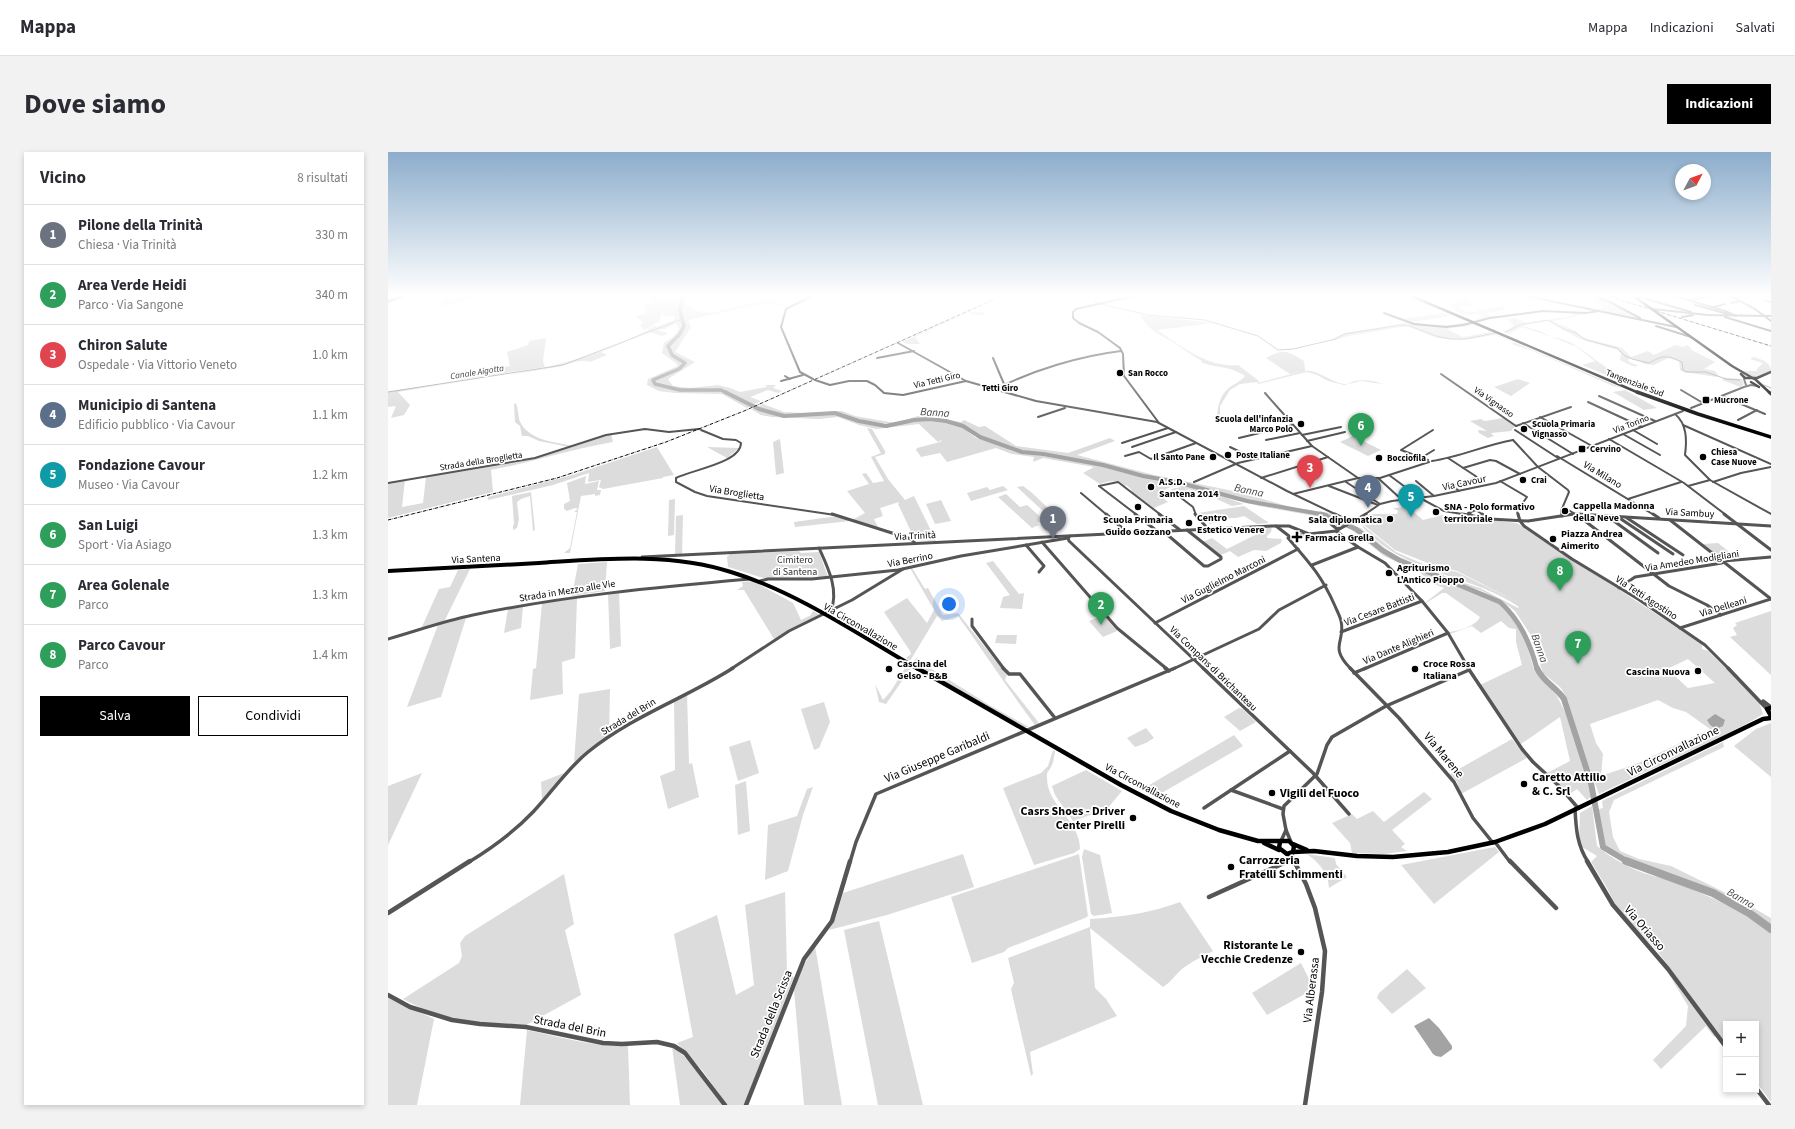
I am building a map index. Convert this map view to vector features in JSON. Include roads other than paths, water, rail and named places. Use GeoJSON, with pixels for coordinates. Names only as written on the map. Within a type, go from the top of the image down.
{"type":"FeatureCollection","features":[{"type":"Feature","properties":{"kind":"highway","name":"Tangenziale Sud"},"geometry":{"type":"LineString","coordinates":[[1512,339],[1618,385],[1698,414],[1771,436]]}},
{"type":"Feature","properties":{"kind":"highway","name":"Tangenziale Sud"},"geometry":{"type":"LineString","coordinates":[[1517,339],[1621,384],[1698,412],[1771,436]]}},
{"type":"Feature","properties":{"kind":"highway"},"geometry":{"type":"LineString","coordinates":[[1698,414],[1771,441]]}},
{"type":"Feature","properties":{"kind":"main road"},"geometry":{"type":"LineString","coordinates":[[1694,339],[1752,378],[1771,394]]}},
{"type":"Feature","properties":{"kind":"main road"},"geometry":{"type":"LineString","coordinates":[[1732,366],[1745,379],[1771,394]]}},
{"type":"Feature","properties":{"kind":"main road"},"geometry":{"type":"LineString","coordinates":[[1745,379],[1758,378],[1771,372]]}},
{"type":"Feature","properties":{"kind":"main road"},"geometry":{"type":"LineString","coordinates":[[1751,382],[1757,382],[1771,372]]}},
{"type":"Feature","properties":{"kind":"main road","name":"Via Circonvallazione"},"geometry":{"type":"LineString","coordinates":[[565,561],[631,558],[664,560],[707,565],[753,578],[787,594],[1160,806],[1208,826],[1258,841],[1280,850]]}},
{"type":"Feature","properties":{"kind":"main road","name":"Via Santena"},"geometry":{"type":"LineString","coordinates":[[388,571],[565,561]]}},
{"type":"Feature","properties":{"kind":"main road","name":"Via Circonvallazione"},"geometry":{"type":"LineString","coordinates":[[1290,853],[1314,851],[1357,856],[1399,856],[1448,852],[1494,843],[1527,832],[1576,809],[1763,719],[1770,712]]}},
{"type":"Feature","properties":{"kind":"main road"},"geometry":{"type":"LineString","coordinates":[[1284,840],[1292,843],[1295,848],[1290,853],[1280,850],[1280,842],[1284,840]]}},
{"type":"Feature","properties":{"kind":"main road","name":"Via Circonvallazione"},"geometry":{"type":"LineString","coordinates":[[1258,841],[1280,842]]}},
{"type":"Feature","properties":{"kind":"main road","name":"Via Circonvallazione"},"geometry":{"type":"LineString","coordinates":[[1292,843],[1314,851]]}},
{"type":"Feature","properties":{"kind":"street"},"geometry":{"type":"LineString","coordinates":[[781,381],[803,374],[797,368],[786,339]]}},
{"type":"Feature","properties":{"kind":"street"},"geometry":{"type":"LineString","coordinates":[[1107,339],[1121,351],[1124,376],[1159,423],[1261,478],[1353,523]]}},
{"type":"Feature","properties":{"kind":"street"},"geometry":{"type":"LineString","coordinates":[[898,343],[966,381]]}},
{"type":"Feature","properties":{"kind":"street"},"geometry":{"type":"LineString","coordinates":[[877,358],[914,351]]}},
{"type":"Feature","properties":{"kind":"street"},"geometry":{"type":"LineString","coordinates":[[995,389],[1004,384],[1103,353],[1121,351]]}},
{"type":"Feature","properties":{"kind":"street"},"geometry":{"type":"LineString","coordinates":[[993,358],[1004,384]]}},
{"type":"Feature","properties":{"kind":"street","name":"Via Tetti Giro"},"geometry":{"type":"LineString","coordinates":[[803,374],[829,385],[849,381],[865,380],[875,385],[884,393],[903,395],[966,381],[1030,400],[1159,423]]}},
{"type":"Feature","properties":{"kind":"street","name":"Via Vignasso"},"geometry":{"type":"LineString","coordinates":[[1441,374],[1516,426],[1513,440]]}},
{"type":"Feature","properties":{"kind":"street"},"geometry":{"type":"LineString","coordinates":[[785,376],[790,379]]}},
{"type":"Feature","properties":{"kind":"street"},"geometry":{"type":"LineString","coordinates":[[1745,379],[1745,386]]}},
{"type":"Feature","properties":{"kind":"street"},"geometry":{"type":"LineString","coordinates":[[1691,408],[1722,396],[1751,382]]}},
{"type":"Feature","properties":{"kind":"street"},"geometry":{"type":"LineString","coordinates":[[1745,386],[1758,386]]}},
{"type":"Feature","properties":{"kind":"street"},"geometry":{"type":"LineString","coordinates":[[1681,390],[1703,403]]}},
{"type":"Feature","properties":{"kind":"street"},"geometry":{"type":"LineString","coordinates":[[1265,393],[1312,446],[1358,478]]}},
{"type":"Feature","properties":{"kind":"street"},"geometry":{"type":"LineString","coordinates":[[1599,396],[1656,422]]}},
{"type":"Feature","properties":{"kind":"street"},"geometry":{"type":"LineString","coordinates":[[1722,396],[1766,414]]}},
{"type":"Feature","properties":{"kind":"street"},"geometry":{"type":"LineString","coordinates":[[1588,402],[1642,427]]}},
{"type":"Feature","properties":{"kind":"street"},"geometry":{"type":"LineString","coordinates":[[1038,417],[1066,407]]}},
{"type":"Feature","properties":{"kind":"street"},"geometry":{"type":"LineString","coordinates":[[1516,426],[1571,407]]}},
{"type":"Feature","properties":{"kind":"street"},"geometry":{"type":"LineString","coordinates":[[1738,420],[1757,410]]}},
{"type":"Feature","properties":{"kind":"street","name":"Via Torino"},"geometry":{"type":"LineString","coordinates":[[1538,467],[1683,411]]}},
{"type":"Feature","properties":{"kind":"street"},"geometry":{"type":"LineString","coordinates":[[1675,414],[1682,420],[1683,424],[1686,445],[1685,455],[1710,480],[1771,514]]}},
{"type":"Feature","properties":{"kind":"street"},"geometry":{"type":"LineString","coordinates":[[1540,417],[1592,446]]}},
{"type":"Feature","properties":{"kind":"street"},"geometry":{"type":"LineString","coordinates":[[1523,423],[1573,454]]}},
{"type":"Feature","properties":{"kind":"street"},"geometry":{"type":"LineString","coordinates":[[1683,424],[1771,466]]}},
{"type":"Feature","properties":{"kind":"street"},"geometry":{"type":"LineString","coordinates":[[1239,438],[1293,425]]}},
{"type":"Feature","properties":{"kind":"street"},"geometry":{"type":"LineString","coordinates":[[1266,440],[1341,427]]}},
{"type":"Feature","properties":{"kind":"street"},"geometry":{"type":"LineString","coordinates":[[1122,443],[1168,428]]}},
{"type":"Feature","properties":{"kind":"street","name":"Via Broglietta"},"geometry":{"type":"LineString","coordinates":[[574,446],[606,435],[638,429],[669,432],[700,429],[723,439],[739,441],[741,443],[741,447],[735,454],[718,463],[676,478],[676,482],[692,490],[711,496],[828,513],[911,540],[915,543]]}},
{"type":"Feature","properties":{"kind":"street"},"geometry":{"type":"LineString","coordinates":[[1430,461],[1401,450],[1433,430]]}},
{"type":"Feature","properties":{"kind":"street","name":"Via Milano"},"geometry":{"type":"LineString","coordinates":[[1515,430],[1660,518]]}},
{"type":"Feature","properties":{"kind":"street"},"geometry":{"type":"LineString","coordinates":[[1633,430],[1656,444]]}},
{"type":"Feature","properties":{"kind":"street"},"geometry":{"type":"LineString","coordinates":[[1132,446],[1176,432]]}},
{"type":"Feature","properties":{"kind":"street"},"geometry":{"type":"LineString","coordinates":[[1307,441],[1345,432]]}},
{"type":"Feature","properties":{"kind":"street"},"geometry":{"type":"LineString","coordinates":[[1623,434],[1660,455]]}},
{"type":"Feature","properties":{"kind":"street"},"geometry":{"type":"LineString","coordinates":[[1609,439],[1688,486],[1771,550]]}},
{"type":"Feature","properties":{"kind":"street"},"geometry":{"type":"LineString","coordinates":[[1293,494],[1358,478],[1378,478],[1430,461],[1448,458],[1491,444],[1513,440],[1538,467],[1568,490],[1569,492],[1563,507],[1562,516]]}},
{"type":"Feature","properties":{"kind":"street"},"geometry":{"type":"LineString","coordinates":[[1125,456],[1139,452],[1151,459],[1196,443]]}},
{"type":"Feature","properties":{"kind":"street","name":"Strada della Broglietta"},"geometry":{"type":"LineString","coordinates":[[388,483],[523,461],[574,446]]}},
{"type":"Feature","properties":{"kind":"street"},"geometry":{"type":"LineString","coordinates":[[1194,482],[1236,464],[1312,446]]}},
{"type":"Feature","properties":{"kind":"street"},"geometry":{"type":"LineString","coordinates":[[1230,447],[1255,459]]}},
{"type":"Feature","properties":{"kind":"street"},"geometry":{"type":"LineString","coordinates":[[1421,458],[1434,450]]}},
{"type":"Feature","properties":{"kind":"street"},"geometry":{"type":"LineString","coordinates":[[1261,478],[1328,457]]}},
{"type":"Feature","properties":{"kind":"street"},"geometry":{"type":"LineString","coordinates":[[1448,458],[1477,477],[1463,484],[1453,486],[1459,491]]}},
{"type":"Feature","properties":{"kind":"street"},"geometry":{"type":"LineString","coordinates":[[1463,468],[1490,460],[1496,461],[1520,474]]}},
{"type":"Feature","properties":{"kind":"street"},"geometry":{"type":"LineString","coordinates":[[1714,482],[1741,473],[1771,466]]}},
{"type":"Feature","properties":{"kind":"street","name":"Via Cavour"},"geometry":{"type":"LineString","coordinates":[[1208,529],[1289,526],[1306,534],[1336,531],[1353,523],[1379,505],[1401,499],[1434,496],[1470,489],[1500,481],[1538,467]]}},
{"type":"Feature","properties":{"kind":"street"},"geometry":{"type":"LineString","coordinates":[[1765,468],[1771,471]]}},
{"type":"Feature","properties":{"kind":"street","name":"Via Sambuy"},"geometry":{"type":"LineString","coordinates":[[1389,475],[1420,498],[1449,512],[1474,517],[1534,521],[1575,514],[1660,518],[1771,526]]}},
{"type":"Feature","properties":{"kind":"street"},"geometry":{"type":"LineString","coordinates":[[1378,478],[1401,499]]}},
{"type":"Feature","properties":{"kind":"street"},"geometry":{"type":"LineString","coordinates":[[1688,486],[1710,480]]}},
{"type":"Feature","properties":{"kind":"street"},"geometry":{"type":"LineString","coordinates":[[1416,481],[1434,496]]}},
{"type":"Feature","properties":{"kind":"street"},"geometry":{"type":"LineString","coordinates":[[1500,481],[1527,497],[1517,510],[1520,521]]}},
{"type":"Feature","properties":{"kind":"street"},"geometry":{"type":"LineString","coordinates":[[1157,531],[1099,486],[1118,482],[1180,530]]}},
{"type":"Feature","properties":{"kind":"street"},"geometry":{"type":"LineString","coordinates":[[1346,482],[1379,505]]}},
{"type":"Feature","properties":{"kind":"street"},"geometry":{"type":"LineString","coordinates":[[1628,499],[1681,482]]}},
{"type":"Feature","properties":{"kind":"street"},"geometry":{"type":"LineString","coordinates":[[1463,484],[1470,489]]}},
{"type":"Feature","properties":{"kind":"street"},"geometry":{"type":"LineString","coordinates":[[1329,486],[1379,505]]}},
{"type":"Feature","properties":{"kind":"street"},"geometry":{"type":"LineString","coordinates":[[1081,493],[1122,527],[1125,533]]}},
{"type":"Feature","properties":{"kind":"street"},"geometry":{"type":"LineString","coordinates":[[1176,494],[1193,507],[1195,514],[1208,529]]}},
{"type":"Feature","properties":{"kind":"street"},"geometry":{"type":"LineString","coordinates":[[1563,507],[1575,514],[1669,586],[1707,605],[1721,615]]}},
{"type":"Feature","properties":{"kind":"street"},"geometry":{"type":"LineString","coordinates":[[1474,517],[1468,513],[1476,510],[1490,519]]}},
{"type":"Feature","properties":{"kind":"street"},"geometry":{"type":"LineString","coordinates":[[1607,516],[1658,553]]}},
{"type":"Feature","properties":{"kind":"street"},"geometry":{"type":"LineString","coordinates":[[1616,516],[1673,554]]}},
{"type":"Feature","properties":{"kind":"street"},"geometry":{"type":"LineString","coordinates":[[1626,517],[1683,555]]}},
{"type":"Feature","properties":{"kind":"street"},"geometry":{"type":"LineString","coordinates":[[1669,519],[1771,599]]}},
{"type":"Feature","properties":{"kind":"street","name":"Via Tetti Agostino"},"geometry":{"type":"LineString","coordinates":[[1520,521],[1524,526],[1556,548],[1707,646],[1770,712]]}},
{"type":"Feature","properties":{"kind":"street","name":"Via Marene"},"geometry":{"type":"LineString","coordinates":[[1276,526],[1289,536],[1288,538],[1312,565],[1326,585],[1340,618],[1341,625],[1338,642],[1339,651],[1344,662],[1399,718],[1454,782],[1473,818],[1510,862],[1556,908]]}},
{"type":"Feature","properties":{"kind":"street","name":"Via Trinità"},"geometry":{"type":"LineString","coordinates":[[631,558],[915,543],[1061,538],[1208,529]]}},
{"type":"Feature","properties":{"kind":"street"},"geometry":{"type":"LineString","coordinates":[[1163,531],[1204,566],[1208,566],[1221,559],[1221,557],[1187,530]]}},
{"type":"Feature","properties":{"kind":"street"},"geometry":{"type":"LineString","coordinates":[[1336,531],[1358,547],[1385,563],[1422,601],[1448,633],[1469,670],[1522,750],[1560,787],[1576,809]]}},
{"type":"Feature","properties":{"kind":"street"},"geometry":{"type":"LineString","coordinates":[[1289,536],[1306,534]]}},
{"type":"Feature","properties":{"kind":"street","name":"Via Compans di Brichanteau"},"geometry":{"type":"LineString","coordinates":[[1069,537],[1154,623],[1316,776],[1349,814]]}},
{"type":"Feature","properties":{"kind":"street","name":"Via Berrino"},"geometry":{"type":"LineString","coordinates":[[760,581],[768,579],[830,578],[903,569],[961,556],[1061,538]]}},
{"type":"Feature","properties":{"kind":"street"},"geometry":{"type":"LineString","coordinates":[[1042,542],[1117,628],[1169,671]]}},
{"type":"Feature","properties":{"kind":"street"},"geometry":{"type":"LineString","coordinates":[[1026,545],[1044,566],[1039,572]]}},
{"type":"Feature","properties":{"kind":"street"},"geometry":{"type":"LineString","coordinates":[[1312,565],[1358,547]]}},
{"type":"Feature","properties":{"kind":"street"},"geometry":{"type":"LineString","coordinates":[[819,549],[836,594],[835,605],[831,611]]}},
{"type":"Feature","properties":{"kind":"street","name":"Via Guglielmo Marconi"},"geometry":{"type":"LineString","coordinates":[[1154,623],[1298,549]]}},
{"type":"Feature","properties":{"kind":"street"},"geometry":{"type":"LineString","coordinates":[[664,560],[668,556]]}},
{"type":"Feature","properties":{"kind":"street","name":"Via Amedeo Modigliani"},"geometry":{"type":"LineString","coordinates":[[1619,588],[1635,577],[1723,562],[1771,557]]}},
{"type":"Feature","properties":{"kind":"street","name":"Strada del Brin"},"geometry":{"type":"LineString","coordinates":[[388,913],[482,854],[512,832],[533,812],[569,769],[600,743],[641,717],[725,673],[789,631],[824,615],[903,569]]}},
{"type":"Feature","properties":{"kind":"street","name":"Strada in Mezzo alle Vie"},"geometry":{"type":"LineString","coordinates":[[388,639],[471,615],[558,599],[638,588],[753,578]]}},
{"type":"Feature","properties":{"kind":"street","name":"Via Giuseppe Garibaldi"},"geometry":{"type":"LineString","coordinates":[[823,934],[833,916],[856,842],[876,794],[1194,660],[1256,631],[1267,623],[1279,610],[1326,585]]}},
{"type":"Feature","properties":{"kind":"street","name":"Via Delleani"},"geometry":{"type":"LineString","coordinates":[[1680,628],[1771,599]]}},
{"type":"Feature","properties":{"kind":"street","name":"Via Cesare Battisti"},"geometry":{"type":"LineString","coordinates":[[1340,632],[1422,601]]}},
{"type":"Feature","properties":{"kind":"street"},"geometry":{"type":"LineString","coordinates":[[972,619],[972,626],[1005,671],[1009,674],[1020,674],[1055,718]]}},
{"type":"Feature","properties":{"kind":"street","name":"Via Dante Alighieri"},"geometry":{"type":"LineString","coordinates":[[1354,673],[1448,633]]}},
{"type":"Feature","properties":{"kind":"street"},"geometry":{"type":"LineString","coordinates":[[1292,843],[1286,830],[1283,809],[1287,803],[1316,776],[1321,766],[1327,745],[1332,737],[1386,706],[1469,670]]}},
{"type":"Feature","properties":{"kind":"street"},"geometry":{"type":"LineString","coordinates":[[1204,808],[1290,751]]}},
{"type":"Feature","properties":{"kind":"street"},"geometry":{"type":"LineString","coordinates":[[1231,790],[1283,809]]}},
{"type":"Feature","properties":{"kind":"street","name":"Via Oriasso"},"geometry":{"type":"LineString","coordinates":[[1576,809],[1576,833],[1581,851],[1613,905],[1668,969],[1723,1043]]}},
{"type":"Feature","properties":{"kind":"street"},"geometry":{"type":"LineString","coordinates":[[1280,842],[1286,830]]}},
{"type":"Feature","properties":{"kind":"street","name":"Via Alberassa"},"geometry":{"type":"LineString","coordinates":[[1290,853],[1306,884],[1315,908],[1325,951],[1322,992],[1305,1105]]}},
{"type":"Feature","properties":{"kind":"street"},"geometry":{"type":"LineString","coordinates":[[1209,897],[1284,862],[1293,860]]}},
{"type":"Feature","properties":{"kind":"street","name":"Strada della Scissa"},"geometry":{"type":"LineString","coordinates":[[746,1105],[804,959],[810,949],[823,934]]}},
{"type":"Feature","properties":{"kind":"street","name":"Strada del Brin"},"geometry":{"type":"LineString","coordinates":[[388,995],[417,1009],[451,1021],[530,1027],[597,1043],[616,1045],[659,1042],[670,1044],[682,1051],[709,1082],[724,1105]]}},
{"type":"Feature","properties":{"kind":"street"},"geometry":{"type":"LineString","coordinates":[[1759,1092],[1769,1105]]}},
{"type":"Feature","properties":{"kind":"waterway","name":"Canale Aigotta"},"geometry":{"type":"LineString","coordinates":[[388,392],[563,365],[629,339]]}},
{"type":"Feature","properties":{"kind":"waterway","name":"Banna"},"geometry":{"type":"LineString","coordinates":[[675,339],[668,346],[672,355],[685,363],[679,369],[653,380],[655,384],[680,390],[721,390],[759,409],[784,416],[835,413],[859,421],[886,426],[914,420],[930,419],[946,421],[963,426],[980,437],[1022,452],[1043,454],[1103,465],[1143,476],[1177,482],[1247,501],[1321,514]]}},
{"type":"Feature","properties":{"kind":"waterway"},"geometry":{"type":"LineString","coordinates":[[1263,339],[1278,350],[1293,349],[1334,339]]}},
{"type":"Feature","properties":{"kind":"waterway"},"geometry":{"type":"LineString","coordinates":[[1585,339],[1617,348],[1625,356],[1632,359],[1649,363],[1661,357],[1670,357],[1682,362],[1683,370],[1686,372],[1706,372],[1726,379],[1740,380]]}},
{"type":"Feature","properties":{"kind":"waterway"},"geometry":{"type":"LineString","coordinates":[[1764,385],[1771,388]]}},
{"type":"Feature","properties":{"kind":"waterway","name":"Banna"},"geometry":{"type":"LineString","coordinates":[[1321,514],[1326,515]]}},
{"type":"Feature","properties":{"kind":"waterway","name":"Banna"},"geometry":{"type":"LineString","coordinates":[[1321,514],[1356,529],[1382,550],[1399,560],[1500,602],[1519,624],[1531,650],[1537,669]]}},
{"type":"Feature","properties":{"kind":"waterway","name":"Banna"},"geometry":{"type":"LineString","coordinates":[[1537,668],[1542,677],[1564,699],[1591,783],[1603,847],[1627,861]]}},
{"type":"Feature","properties":{"kind":"waterway","name":"Banna"},"geometry":{"type":"LineString","coordinates":[[1627,861],[1713,893],[1749,913],[1771,929]]}},
{"type":"Feature","properties":{"kind":"railway"},"geometry":{"type":"LineString","coordinates":[[388,520],[557,478],[666,442],[744,411],[904,339]]}},
{"type":"Feature","properties":{"kind":"railway"},"geometry":{"type":"LineString","coordinates":[[1750,339],[1771,346]]}},
{"type":"Feature","properties":{"kind":"place","name":"San Rocco"},"geometry":{"type":"Point","coordinates":[1120,373]}},
{"type":"Feature","properties":{"kind":"place","name":"Mucrone"},"geometry":{"type":"Point","coordinates":[1706,400]}},
{"type":"Feature","properties":{"kind":"place","name":"Scuola dell'infanzia Marco Polo"},"geometry":{"type":"Point","coordinates":[1301,424]}},
{"type":"Feature","properties":{"kind":"place","name":"Scuola Primaria Vignasso"},"geometry":{"type":"Point","coordinates":[1524,429]}},
{"type":"Feature","properties":{"kind":"place","name":"San Luigi"},"geometry":{"type":"Point","coordinates":[1361,446]}},
{"type":"Feature","properties":{"kind":"place","name":"Cervino"},"geometry":{"type":"Point","coordinates":[1582,449]}},
{"type":"Feature","properties":{"kind":"place","name":"Poste Italiane"},"geometry":{"type":"Point","coordinates":[1228,455]}},
{"type":"Feature","properties":{"kind":"place","name":"Il Santo Pane"},"geometry":{"type":"Point","coordinates":[1213,457]}},
{"type":"Feature","properties":{"kind":"place","name":"Chiesa Case Nuove"},"geometry":{"type":"Point","coordinates":[1703,457]}},
{"type":"Feature","properties":{"kind":"place","name":"Bocciofila"},"geometry":{"type":"Point","coordinates":[1379,458]}},
{"type":"Feature","properties":{"kind":"place","name":"Crai"},"geometry":{"type":"Point","coordinates":[1523,480]}},
{"type":"Feature","properties":{"kind":"place","name":"A.S.D. Santena 2014"},"geometry":{"type":"Point","coordinates":[1151,487]}},
{"type":"Feature","properties":{"kind":"place","name":"Chiron Salute"},"geometry":{"type":"Point","coordinates":[1310,488]}},
{"type":"Feature","properties":{"kind":"place","name":"Scuola Primaria Guido Gozzano"},"geometry":{"type":"Point","coordinates":[1138,507]}},
{"type":"Feature","properties":{"kind":"place","name":"Municipio di Santena"},"geometry":{"type":"Point","coordinates":[1368,508]}},
{"type":"Feature","properties":{"kind":"place","name":"Cappella Madonna della Neve"},"geometry":{"type":"Point","coordinates":[1565,511]}},
{"type":"Feature","properties":{"kind":"place","name":"SNA - Polo formativo territoriale"},"geometry":{"type":"Point","coordinates":[1436,512]}},
{"type":"Feature","properties":{"kind":"place","name":"Fondazione Cavour"},"geometry":{"type":"Point","coordinates":[1411,517]}},
{"type":"Feature","properties":{"kind":"place","name":"Sala diplomatica"},"geometry":{"type":"Point","coordinates":[1390,519]}},
{"type":"Feature","properties":{"kind":"place","name":"Centro Estetico Venere"},"geometry":{"type":"Point","coordinates":[1189,523]}},
{"type":"Feature","properties":{"kind":"place","name":"Farmacia Grella"},"geometry":{"type":"Point","coordinates":[1297,537]}},
{"type":"Feature","properties":{"kind":"place","name":"Pilone della Trinità"},"geometry":{"type":"Point","coordinates":[1053,539]}},
{"type":"Feature","properties":{"kind":"place","name":"Piazza Andrea Aimerito"},"geometry":{"type":"Point","coordinates":[1553,539]}},
{"type":"Feature","properties":{"kind":"place","name":"Agriturismo L'Antico Pioppo"},"geometry":{"type":"Point","coordinates":[1389,573]}},
{"type":"Feature","properties":{"kind":"place","name":"Parco Cavour"},"geometry":{"type":"Point","coordinates":[1560,591]}},
{"type":"Feature","properties":{"kind":"place","name":"Area Verde Heidi"},"geometry":{"type":"Point","coordinates":[1101,625]}},
{"type":"Feature","properties":{"kind":"place","name":"Area Golenale"},"geometry":{"type":"Point","coordinates":[1578,664]}},
{"type":"Feature","properties":{"kind":"place","name":"Cascina del Gelso - B&B"},"geometry":{"type":"Point","coordinates":[889,669]}},
{"type":"Feature","properties":{"kind":"place","name":"Croce Rossa Italiana"},"geometry":{"type":"Point","coordinates":[1415,669]}},
{"type":"Feature","properties":{"kind":"place","name":"Cascina Nuova"},"geometry":{"type":"Point","coordinates":[1698,671]}},
{"type":"Feature","properties":{"kind":"place","name":"Caretto Attilio & C. Srl"},"geometry":{"type":"Point","coordinates":[1524,784]}},
{"type":"Feature","properties":{"kind":"place","name":"Vigili del Fuoco"},"geometry":{"type":"Point","coordinates":[1272,793]}},
{"type":"Feature","properties":{"kind":"place","name":"Casrs Shoes - Driver Center Pirelli"},"geometry":{"type":"Point","coordinates":[1133,818]}},
{"type":"Feature","properties":{"kind":"place","name":"Carrozzeria Fratelli Schimmenti"},"geometry":{"type":"Point","coordinates":[1231,867]}},
{"type":"Feature","properties":{"kind":"place","name":"Ristorante Le Vecchie Credenze"},"geometry":{"type":"Point","coordinates":[1301,952]}},
{"type":"Feature","properties":{"kind":"district","name":"Tetti Giro"},"geometry":{"type":"Point","coordinates":[1000,388]}},
{"type":"Feature","properties":{"kind":"park label","name":"Cimitero di Santena"},"geometry":{"type":"Point","coordinates":[795,564]}}]}
